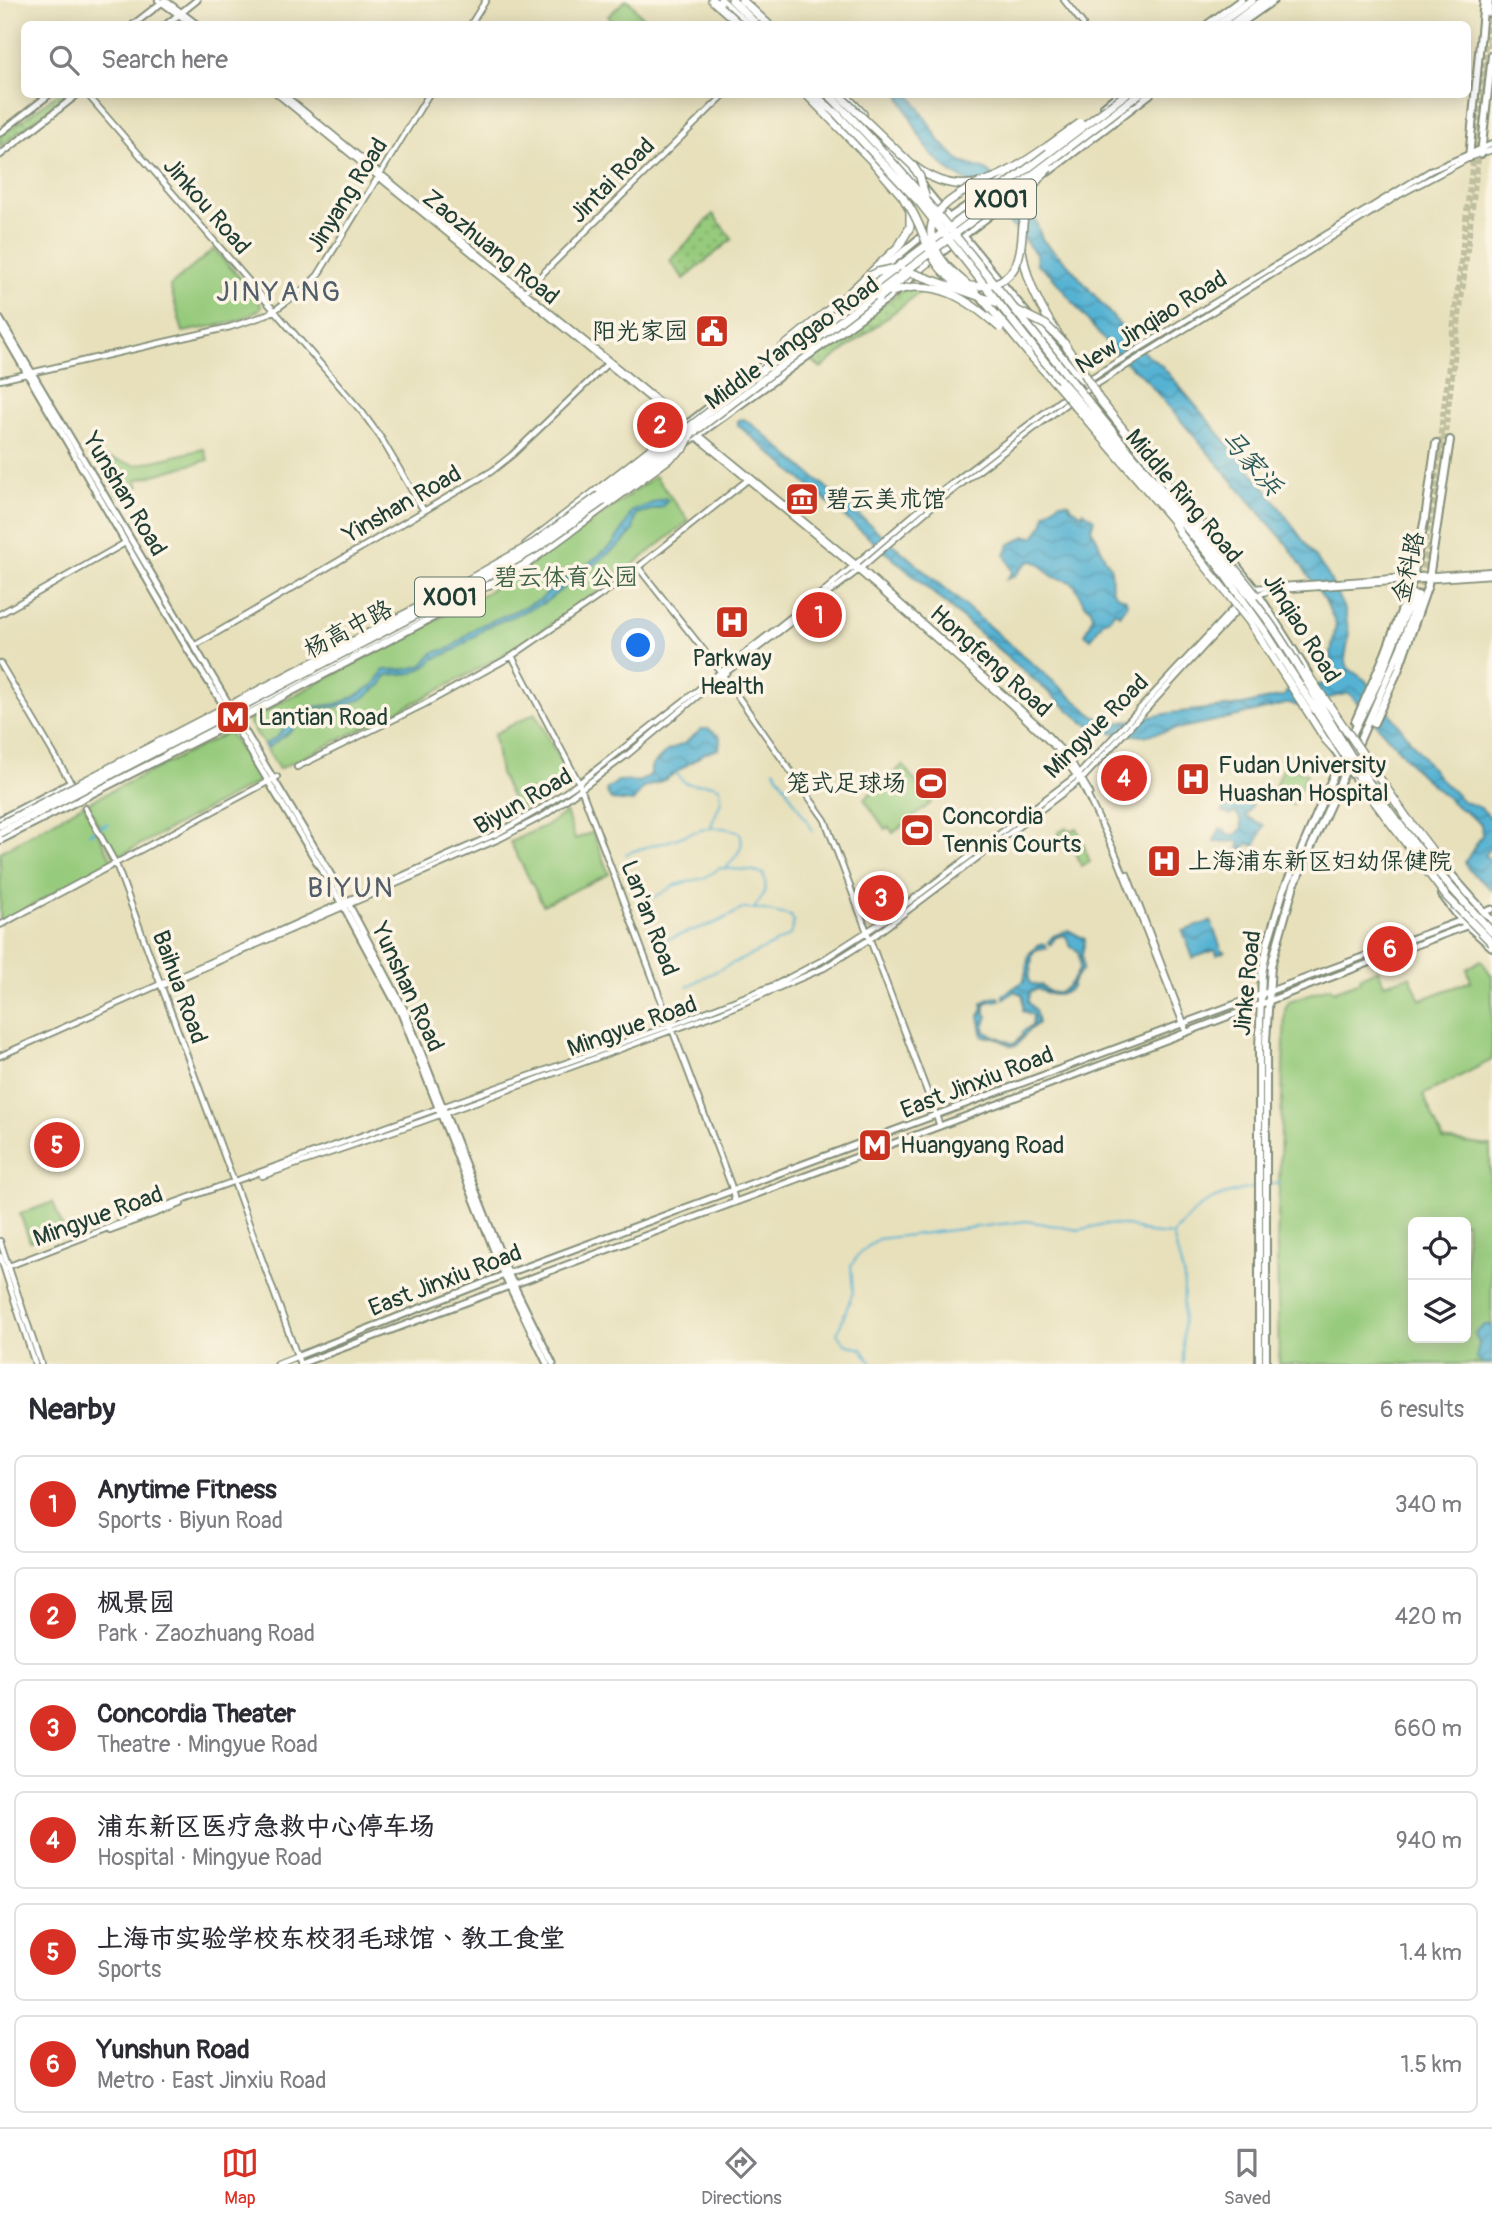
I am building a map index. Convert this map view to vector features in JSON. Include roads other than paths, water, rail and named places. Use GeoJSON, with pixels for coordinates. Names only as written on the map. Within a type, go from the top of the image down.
{"type":"FeatureCollection","features":[{"type":"Feature","properties":{"kind":"highway"},"geometry":{"type":"LineString","coordinates":[[711,0],[720,4],[736,21]]}},
{"type":"Feature","properties":{"kind":"highway"},"geometry":{"type":"LineString","coordinates":[[732,0],[753,21]]}},
{"type":"Feature","properties":{"kind":"highway"},"geometry":{"type":"LineString","coordinates":[[745,0],[767,21]]}},
{"type":"Feature","properties":{"kind":"highway"},"geometry":{"type":"LineString","coordinates":[[1230,21],[1250,0]]}},
{"type":"Feature","properties":{"kind":"highway"},"geometry":{"type":"LineString","coordinates":[[1230,21],[1265,0]]}},
{"type":"Feature","properties":{"kind":"highway"},"geometry":{"type":"LineString","coordinates":[[1245,21],[1265,0]]}},
{"type":"Feature","properties":{"kind":"highway"},"geometry":{"type":"LineString","coordinates":[[810,98],[871,160],[907,203],[946,275],[961,284],[984,286],[997,282],[1013,268],[1022,250]]}},
{"type":"Feature","properties":{"kind":"highway","name":"Middle Ring Road"},"geometry":{"type":"LineString","coordinates":[[819,98],[920,203],[1050,368],[1226,575],[1374,801],[1446,896],[1492,945]]}},
{"type":"Feature","properties":{"kind":"highway"},"geometry":{"type":"LineString","coordinates":[[748,386],[879,298],[914,266],[922,245],[925,197],[920,177],[911,173],[837,98]]}},
{"type":"Feature","properties":{"kind":"highway","name":"Middle Ring Road"},"geometry":{"type":"LineString","coordinates":[[837,98],[911,173],[1106,424],[1216,552],[1284,642],[1350,754],[1392,815],[1440,876],[1492,932]]}},
{"type":"Feature","properties":{"kind":"highway"},"geometry":{"type":"LineString","coordinates":[[838,98],[871,122],[911,173],[962,186],[980,183]]}},
{"type":"Feature","properties":{"kind":"highway"},"geometry":{"type":"LineString","coordinates":[[1087,417],[982,298],[946,265],[933,240],[932,231],[937,211],[952,198],[1033,156],[1121,98]]}},
{"type":"Feature","properties":{"kind":"highway","name":"Middle Yanggao Road"},"geometry":{"type":"LineString","coordinates":[[748,386],[1122,98]]}},
{"type":"Feature","properties":{"kind":"highway","name":"Middle Yanggao Road"},"geometry":{"type":"LineString","coordinates":[[748,386],[1134,98]]}},
{"type":"Feature","properties":{"kind":"highway"},"geometry":{"type":"LineString","coordinates":[[1112,115],[1059,158],[1034,185],[1026,202],[1022,250],[1026,272],[1035,297],[1099,399],[1247,583],[1266,610],[1277,632]]}},
{"type":"Feature","properties":{"kind":"highway"},"geometry":{"type":"LineString","coordinates":[[748,386],[771,356],[864,279],[899,246],[908,233],[911,219],[907,203]]}},
{"type":"Feature","properties":{"kind":"highway"},"geometry":{"type":"LineString","coordinates":[[864,279],[886,270],[914,272],[1038,319],[1066,345]]}},
{"type":"Feature","properties":{"kind":"highway"},"geometry":{"type":"LineString","coordinates":[[879,298],[911,286],[941,289],[967,301],[1028,353]]}},
{"type":"Feature","properties":{"kind":"highway"},"geometry":{"type":"LineString","coordinates":[[1050,368],[1173,521],[1226,575]]}},
{"type":"Feature","properties":{"kind":"highway","name":"杨高中路"},"geometry":{"type":"LineString","coordinates":[[0,825],[502,562],[553,530],[683,428],[748,386]]}},
{"type":"Feature","properties":{"kind":"highway","name":"杨高中路"},"geometry":{"type":"LineString","coordinates":[[0,837],[495,573],[565,529],[695,436],[748,386]]}},
{"type":"Feature","properties":{"kind":"highway"},"geometry":{"type":"LineString","coordinates":[[526,545],[657,444],[683,428]]}},
{"type":"Feature","properties":{"kind":"highway"},"geometry":{"type":"LineString","coordinates":[[481,589],[525,565],[684,448],[695,436]]}},
{"type":"Feature","properties":{"kind":"highway"},"geometry":{"type":"LineString","coordinates":[[1173,521],[1181,535],[1249,621],[1334,749]]}},
{"type":"Feature","properties":{"kind":"highway"},"geometry":{"type":"LineString","coordinates":[[1284,642],[1353,743],[1443,864]]}},
{"type":"Feature","properties":{"kind":"main road"},"geometry":{"type":"LineString","coordinates":[[171,21],[197,0]]}},
{"type":"Feature","properties":{"kind":"main road"},"geometry":{"type":"LineString","coordinates":[[1212,21],[1241,0]]}},
{"type":"Feature","properties":{"kind":"main road"},"geometry":{"type":"LineString","coordinates":[[1246,21],[1274,0]]}},
{"type":"Feature","properties":{"kind":"main road"},"geometry":{"type":"LineString","coordinates":[[1487,0],[1488,13]]}},
{"type":"Feature","properties":{"kind":"main road"},"geometry":{"type":"LineString","coordinates":[[1469,156],[1487,0]]}},
{"type":"Feature","properties":{"kind":"main road"},"geometry":{"type":"LineString","coordinates":[[138,21],[162,1]]}},
{"type":"Feature","properties":{"kind":"main road"},"geometry":{"type":"LineString","coordinates":[[1481,151],[1492,55]]}},
{"type":"Feature","properties":{"kind":"main road"},"geometry":{"type":"LineString","coordinates":[[0,133],[45,98]]}},
{"type":"Feature","properties":{"kind":"main road"},"geometry":{"type":"LineString","coordinates":[[0,155],[73,98]]}},
{"type":"Feature","properties":{"kind":"main road"},"geometry":{"type":"LineString","coordinates":[[818,98],[893,178],[905,181],[939,226],[955,235],[956,241]]}},
{"type":"Feature","properties":{"kind":"main road","name":"Middle Yanggao Road"},"geometry":{"type":"LineString","coordinates":[[234,719],[450,601],[497,568],[514,552],[637,464],[819,322],[922,236],[1031,163],[1114,98]]}},
{"type":"Feature","properties":{"kind":"main road","name":"Middle Yanggao Road"},"geometry":{"type":"LineString","coordinates":[[0,837],[460,603],[554,541],[731,409],[891,296],[956,241],[1145,98]]}},
{"type":"Feature","properties":{"kind":"main road","name":"Jinqiao Road"},"geometry":{"type":"LineString","coordinates":[[911,173],[949,219],[956,241],[989,301],[1079,390],[1212,531],[1257,591],[1349,742],[1425,849],[1443,864],[1491,919]]}},
{"type":"Feature","properties":{"kind":"main road","name":"Jinqiao Road"},"geometry":{"type":"LineString","coordinates":[[939,226],[1000,282],[1240,604],[1286,671],[1309,711]]}},
{"type":"Feature","properties":{"kind":"main road","name":"Jinqiao Road"},"geometry":{"type":"LineString","coordinates":[[983,286],[1035,345],[1049,352],[1079,390]]}},
{"type":"Feature","properties":{"kind":"main road","name":"Yunshan Road"},"geometry":{"type":"LineString","coordinates":[[0,318],[125,542],[226,705]]}},
{"type":"Feature","properties":{"kind":"main road","name":"Yunshan Road"},"geometry":{"type":"LineString","coordinates":[[0,327],[194,646],[234,719],[345,904],[401,1013],[506,1274],[547,1364]]}},
{"type":"Feature","properties":{"kind":"main road","name":"金科路"},"geometry":{"type":"LineString","coordinates":[[1365,732],[1373,723],[1398,671],[1429,578],[1450,440]]}},
{"type":"Feature","properties":{"kind":"main road","name":"金科路"},"geometry":{"type":"LineString","coordinates":[[1356,727],[1354,721],[1385,654],[1413,579],[1436,443]]}},
{"type":"Feature","properties":{"kind":"main road","name":"X001"},"geometry":{"type":"LineString","coordinates":[[226,705],[514,552]]}},
{"type":"Feature","properties":{"kind":"main road","name":"Jinke Road"},"geometry":{"type":"LineString","coordinates":[[1264,1001],[1269,991],[1275,946],[1288,900],[1347,766],[1365,732],[1416,594]]}},
{"type":"Feature","properties":{"kind":"main road"},"geometry":{"type":"LineString","coordinates":[[311,660],[337,661]]}},
{"type":"Feature","properties":{"kind":"main road","name":"Jinke Road"},"geometry":{"type":"LineString","coordinates":[[1266,1364],[1264,1001],[1261,994],[1268,942],[1283,892],[1341,759],[1385,677]]}},
{"type":"Feature","properties":{"kind":"main road"},"geometry":{"type":"LineString","coordinates":[[1334,749],[1461,920],[1492,945]]}},
{"type":"Feature","properties":{"kind":"main road"},"geometry":{"type":"LineString","coordinates":[[0,820],[71,783]]}},
{"type":"Feature","properties":{"kind":"main road","name":"East Jinxiu Road"},"geometry":{"type":"LineString","coordinates":[[278,1364],[506,1274],[1492,909]]}},
{"type":"Feature","properties":{"kind":"main road","name":"East Jinxiu Road"},"geometry":{"type":"LineString","coordinates":[[300,1364],[940,1126],[1467,925],[1491,919]]}},
{"type":"Feature","properties":{"kind":"main road","name":"Jinke Road"},"geometry":{"type":"LineString","coordinates":[[1259,1364],[1264,1193]]}},
{"type":"Feature","properties":{"kind":"main road","name":"Yunshan Road"},"geometry":{"type":"LineString","coordinates":[[511,1285],[553,1364]]}},
{"type":"Feature","properties":{"kind":"street"},"geometry":{"type":"LineString","coordinates":[[473,21],[485,0]]}},
{"type":"Feature","properties":{"kind":"street"},"geometry":{"type":"LineString","coordinates":[[1064,0],[1081,21]]}},
{"type":"Feature","properties":{"kind":"street"},"geometry":{"type":"LineString","coordinates":[[162,1],[192,21]]}},
{"type":"Feature","properties":{"kind":"street"},"geometry":{"type":"LineString","coordinates":[[181,14],[188,21]]}},
{"type":"Feature","properties":{"kind":"street","name":"Jinkou Road"},"geometry":{"type":"LineString","coordinates":[[90,98],[373,425],[424,511]]}},
{"type":"Feature","properties":{"kind":"street","name":"Zaozhuang Road"},"geometry":{"type":"LineString","coordinates":[[281,98],[525,291],[683,428]]}},
{"type":"Feature","properties":{"kind":"street","name":"Zaozhuang Road"},"geometry":{"type":"LineString","coordinates":[[288,98],[683,428]]}},
{"type":"Feature","properties":{"kind":"street","name":"Jinyang Road"},"geometry":{"type":"LineString","coordinates":[[0,380],[230,327],[275,310],[318,275],[427,98]]}},
{"type":"Feature","properties":{"kind":"street","name":"Jintai Road"},"geometry":{"type":"LineString","coordinates":[[525,291],[721,98]]}},
{"type":"Feature","properties":{"kind":"street"},"geometry":{"type":"LineString","coordinates":[[1130,98],[1136,106]]}},
{"type":"Feature","properties":{"kind":"street","name":"New Jinqiao Road"},"geometry":{"type":"LineString","coordinates":[[893,536],[940,492],[1120,359],[1430,172],[1492,144]]}},
{"type":"Feature","properties":{"kind":"street","name":"New Jinqiao Road"},"geometry":{"type":"LineString","coordinates":[[1481,151],[1492,150]]}},
{"type":"Feature","properties":{"kind":"street","name":"New Jinqiao Road"},"geometry":{"type":"LineString","coordinates":[[856,567],[1069,401],[1079,390],[1126,365],[1399,195],[1469,156]]}},
{"type":"Feature","properties":{"kind":"street","name":"Yinshan Road"},"geometry":{"type":"LineString","coordinates":[[194,646],[499,466],[607,363]]}},
{"type":"Feature","properties":{"kind":"street","name":"Hongfeng Road"},"geometry":{"type":"LineString","coordinates":[[683,428],[856,567],[1059,746],[1080,776],[1119,854],[1186,1031]]}},
{"type":"Feature","properties":{"kind":"street"},"geometry":{"type":"LineString","coordinates":[[297,767],[423,705],[512,656],[617,584],[749,479]]}},
{"type":"Feature","properties":{"kind":"street"},"geometry":{"type":"LineString","coordinates":[[0,614],[125,542]]}},
{"type":"Feature","properties":{"kind":"street"},"geometry":{"type":"LineString","coordinates":[[638,567],[722,673],[825,820],[940,1126]]}},
{"type":"Feature","properties":{"kind":"street","name":"Biyun Road"},"geometry":{"type":"LineString","coordinates":[[0,1056],[345,904],[498,833],[541,809],[627,755],[722,673],[856,567]]}},
{"type":"Feature","properties":{"kind":"street"},"geometry":{"type":"LineString","coordinates":[[1257,591],[1492,573]]}},
{"type":"Feature","properties":{"kind":"street","name":"Mingyue Road"},"geometry":{"type":"LineString","coordinates":[[1080,776],[1240,604],[1257,591]]}},
{"type":"Feature","properties":{"kind":"street","name":"Lan'an Road"},"geometry":{"type":"LineString","coordinates":[[512,656],[580,786],[735,1202]]}},
{"type":"Feature","properties":{"kind":"street"},"geometry":{"type":"LineString","coordinates":[[0,663],[79,796]]}},
{"type":"Feature","properties":{"kind":"street","name":"Mingyue Road"},"geometry":{"type":"LineString","coordinates":[[7,1266],[778,989],[824,968],[1080,776],[1120,739],[1142,711]]}},
{"type":"Feature","properties":{"kind":"street"},"geometry":{"type":"LineString","coordinates":[[0,925],[273,780]]}},
{"type":"Feature","properties":{"kind":"street","name":"Baihua Road"},"geometry":{"type":"LineString","coordinates":[[85,808],[116,864],[300,1364]]}},
{"type":"Feature","properties":{"kind":"street"},"geometry":{"type":"LineString","coordinates":[[0,1241],[38,1364]]}},
{"type":"Feature","properties":{"kind":"street"},"geometry":{"type":"LineString","coordinates":[[0,1256],[7,1266]]}},
{"type":"Feature","properties":{"kind":"water"},"geometry":{"type":"Polygon","coordinates":[[[900,98],[913,98],[941,143],[961,162],[986,170],[1023,205],[1035,219],[1047,245],[1066,262],[1141,350],[1162,366],[1267,490],[1328,575],[1345,611],[1349,635],[1345,658],[1348,668],[1365,680],[1438,777],[1463,801],[1481,808],[1492,819],[1492,845],[1485,855],[1492,862],[1492,890],[1468,869],[1465,862],[1482,835],[1481,824],[1420,774],[1349,693],[1297,706],[1290,703],[1143,736],[1106,732],[1083,722],[738,425],[738,420],[744,419],[758,429],[1095,717],[1117,723],[1171,713],[1242,705],[1284,696],[1288,690],[1333,681],[1331,653],[1336,624],[1325,600],[1286,543],[1140,373],[1120,357],[1050,274],[1037,264],[1036,254],[979,187],[952,173],[932,155],[900,98]]]}},
{"type":"Feature","properties":{"kind":"water"},"geometry":{"type":"Polygon","coordinates":[[[664,498],[668,500],[662,507],[636,514],[633,531],[621,544],[544,603],[487,627],[455,650],[434,659],[413,673],[387,675],[381,685],[362,699],[337,707],[316,708],[301,713],[293,729],[266,749],[264,745],[277,737],[300,709],[337,704],[356,696],[376,683],[384,670],[409,669],[423,665],[433,653],[451,648],[477,627],[540,600],[559,582],[579,571],[613,544],[631,512],[664,498]]]}},
{"type":"Feature","properties":{"kind":"water"},"geometry":{"type":"Polygon","coordinates":[[[1060,502],[1069,503],[1070,507],[1083,515],[1083,511],[1094,519],[1091,530],[1110,566],[1112,589],[1126,599],[1127,604],[1119,615],[1115,611],[1109,619],[1104,620],[1091,639],[1085,634],[1093,616],[1091,609],[1084,603],[1072,583],[1053,577],[1034,561],[1029,561],[1014,576],[1007,579],[1012,572],[1005,554],[1009,545],[1026,536],[1034,537],[1044,523],[1045,514],[1060,502]]]}},
{"type":"Feature","properties":{"kind":"water"},"geometry":{"type":"Polygon","coordinates":[[[702,729],[709,729],[720,737],[719,749],[705,753],[666,779],[643,788],[633,802],[611,800],[606,790],[618,781],[638,781],[646,778],[651,774],[651,767],[667,751],[685,743],[702,729]]]}},
{"type":"Feature","properties":{"kind":"water"},"geometry":{"type":"Polygon","coordinates":[[[1235,798],[1252,805],[1246,817],[1264,825],[1255,846],[1247,843],[1244,851],[1238,847],[1238,841],[1214,842],[1220,828],[1227,834],[1235,835],[1242,829],[1241,820],[1236,813],[1230,815],[1223,812],[1224,807],[1228,807],[1235,798]]]}},
{"type":"Feature","properties":{"kind":"water"},"geometry":{"type":"Polygon","coordinates":[[[1211,921],[1222,951],[1226,951],[1217,955],[1215,950],[1193,958],[1183,931],[1211,921]]]}},
{"type":"Feature","properties":{"kind":"water"},"geometry":{"type":"Polygon","coordinates":[[[1068,930],[1085,939],[1083,969],[1071,989],[1059,995],[1038,989],[1030,992],[1028,1002],[1035,1009],[1038,1023],[1017,1045],[1011,1046],[995,1037],[983,1037],[979,1016],[983,1009],[982,1003],[991,998],[999,997],[1000,1000],[985,1005],[985,1013],[988,1016],[985,1032],[1014,1044],[1023,1031],[1032,1026],[1033,1015],[1023,1011],[1023,995],[1015,991],[1004,999],[1003,995],[1024,981],[1029,954],[1037,946],[1045,944],[1047,948],[1037,949],[1033,953],[1029,978],[1031,984],[1058,992],[1072,981],[1080,967],[1078,951],[1071,947],[1065,935],[1056,937],[1050,945],[1048,942],[1053,936],[1068,930]]]}},
{"type":"Feature","properties":{"kind":"water"},"geometry":{"type":"Polygon","coordinates":[[[1485,1325],[1492,1325],[1492,1363],[1484,1364],[1476,1358],[1479,1344],[1475,1333],[1485,1325]]]}},
{"type":"Feature","properties":{"kind":"waterway"},"geometry":{"type":"LineString","coordinates":[[774,769],[813,831]]}},
{"type":"Feature","properties":{"kind":"waterway"},"geometry":{"type":"LineString","coordinates":[[676,772],[686,783],[708,784],[720,788],[721,801],[711,826]]}},
{"type":"Feature","properties":{"kind":"waterway"},"geometry":{"type":"LineString","coordinates":[[90,833],[107,824]]}},
{"type":"Feature","properties":{"kind":"waterway"},"geometry":{"type":"LineString","coordinates":[[626,854],[711,828],[729,829],[739,832],[742,842],[727,867]]}},
{"type":"Feature","properties":{"kind":"waterway"},"geometry":{"type":"LineString","coordinates":[[645,899],[650,900],[675,885],[704,878],[720,868],[763,874],[765,888],[755,907]]}},
{"type":"Feature","properties":{"kind":"waterway"},"geometry":{"type":"LineString","coordinates":[[662,941],[718,922],[742,909],[759,909],[791,916],[794,922],[790,935],[687,987]]}},
{"type":"Feature","properties":{"kind":"waterway"},"geometry":{"type":"LineString","coordinates":[[1269,1185],[1280,1183]]}},
{"type":"Feature","properties":{"kind":"waterway"},"geometry":{"type":"LineString","coordinates":[[1173,1234],[1201,1206],[1219,1196],[1257,1187]]}},
{"type":"Feature","properties":{"kind":"waterway"},"geometry":{"type":"LineString","coordinates":[[872,1364],[862,1349],[845,1344],[837,1334],[853,1292],[851,1265],[861,1252],[878,1239],[1027,1221],[1079,1230],[1104,1224],[1125,1225],[1149,1233],[1173,1235],[1184,1278],[1183,1364]]}},
{"type":"Feature","properties":{"kind":"tunnel"},"geometry":{"type":"LineString","coordinates":[[1413,594],[1433,501],[1488,13]]}},
{"type":"Feature","properties":{"kind":"tunnel"},"geometry":{"type":"LineString","coordinates":[[1484,101],[1492,24]]}},
{"type":"Feature","properties":{"kind":"tunnel"},"geometry":{"type":"LineString","coordinates":[[1442,459],[1479,150]]}},
{"type":"Feature","properties":{"kind":"tunnel"},"geometry":{"type":"LineString","coordinates":[[1418,595],[1430,542]]}},
{"type":"Feature","properties":{"kind":"place","name":"阳光家园"},"geometry":{"type":"Point","coordinates":[712,331]}},
{"type":"Feature","properties":{"kind":"place","name":"枫景园"},"geometry":{"type":"Point","coordinates":[660,425]}},
{"type":"Feature","properties":{"kind":"place","name":"碧云美术馆"},"geometry":{"type":"Point","coordinates":[802,499]}},
{"type":"Feature","properties":{"kind":"place","name":"Anytime Fitness"},"geometry":{"type":"Point","coordinates":[819,615]}},
{"type":"Feature","properties":{"kind":"place","name":"Parkway Health"},"geometry":{"type":"Point","coordinates":[732,622]}},
{"type":"Feature","properties":{"kind":"place","name":"Lantian Road"},"geometry":{"type":"Point","coordinates":[233,717]}},
{"type":"Feature","properties":{"kind":"place","name":"浦东新区医疗急救中心停车场"},"geometry":{"type":"Point","coordinates":[1124,778]}},
{"type":"Feature","properties":{"kind":"place","name":"Fudan University Huashan Hospital"},"geometry":{"type":"Point","coordinates":[1193,779]}},
{"type":"Feature","properties":{"kind":"place","name":"笼式足球场"},"geometry":{"type":"Point","coordinates":[931,783]}},
{"type":"Feature","properties":{"kind":"place","name":"Concordia Tennis Courts"},"geometry":{"type":"Point","coordinates":[917,830]}},
{"type":"Feature","properties":{"kind":"place","name":"上海浦东新区妇幼保健院"},"geometry":{"type":"Point","coordinates":[1164,861]}},
{"type":"Feature","properties":{"kind":"place","name":"Concordia Theater"},"geometry":{"type":"Point","coordinates":[881,898]}},
{"type":"Feature","properties":{"kind":"place","name":"Yunshun Road"},"geometry":{"type":"Point","coordinates":[1390,949]}},
{"type":"Feature","properties":{"kind":"place","name":"上海市实验学校东校羽毛球馆、教工食堂"},"geometry":{"type":"Point","coordinates":[57,1145]}},
{"type":"Feature","properties":{"kind":"place","name":"Huangyang Road"},"geometry":{"type":"Point","coordinates":[875,1145]}},
{"type":"Feature","properties":{"kind":"district","name":"JINYANG"},"geometry":{"type":"Point","coordinates":[279,291]}},
{"type":"Feature","properties":{"kind":"district","name":"BIYUN"},"geometry":{"type":"Point","coordinates":[351,887]}},
{"type":"Feature","properties":{"kind":"water label","name":"马家浜"},"geometry":{"type":"Point","coordinates":[1252,462]}},
{"type":"Feature","properties":{"kind":"park label","name":"碧云体育公园"},"geometry":{"type":"Point","coordinates":[566,577]}}]}
